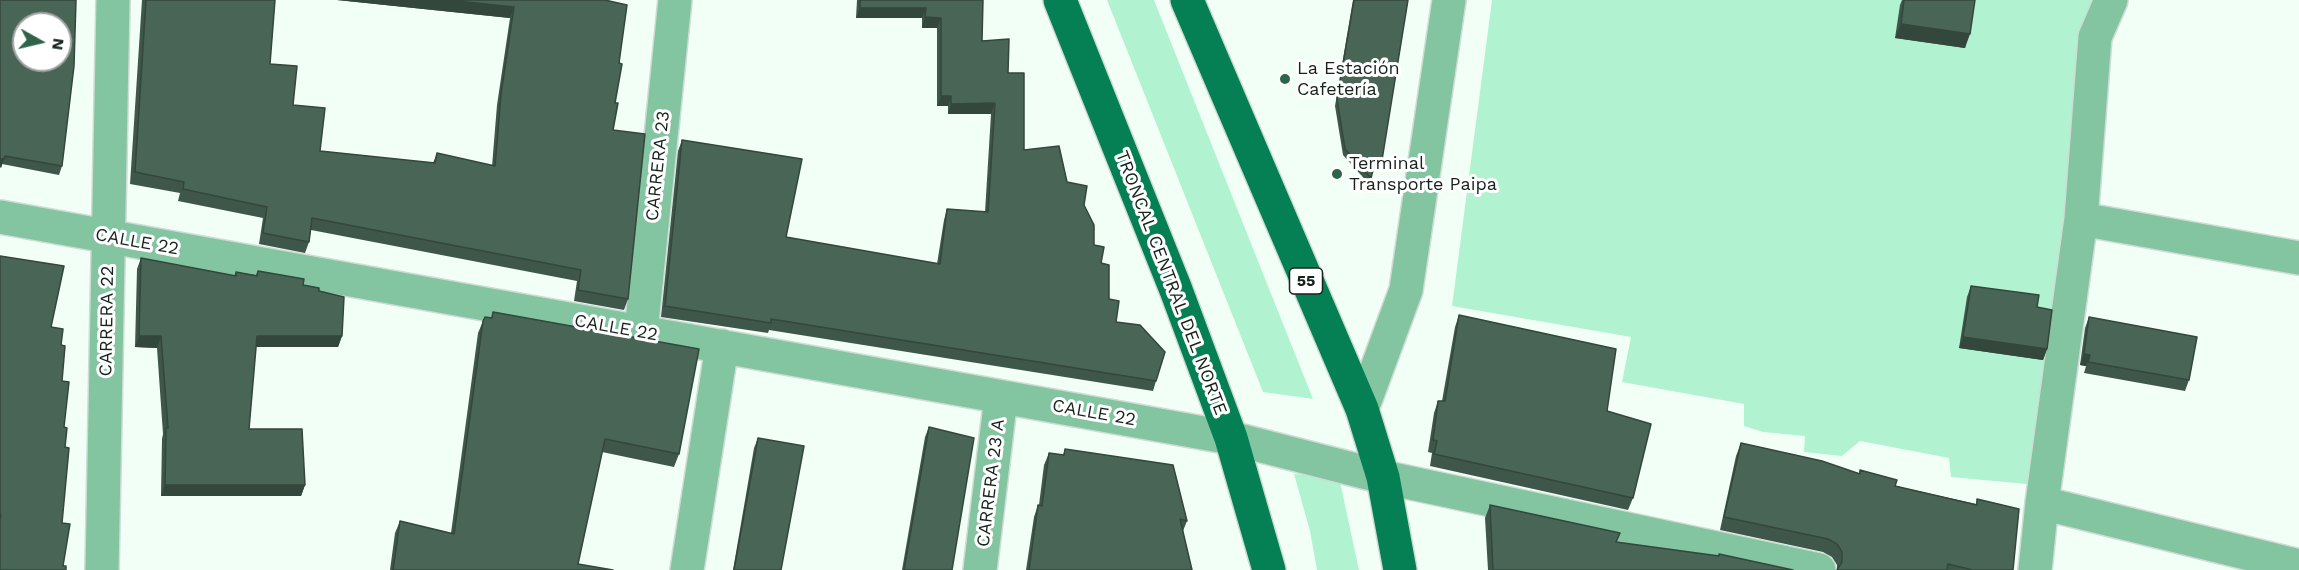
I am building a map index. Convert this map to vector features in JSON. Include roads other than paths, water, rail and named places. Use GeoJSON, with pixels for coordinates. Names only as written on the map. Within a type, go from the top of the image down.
{"type":"FeatureCollection","features":[{"type":"Feature","properties":{"kind":"highway","name":"TRONCAL CENTRAL DEL NORTE"},"geometry":{"type":"LineString","coordinates":[[1060,0],[1176,290],[1232,438],[1269,570]]}},
{"type":"Feature","properties":{"kind":"highway","name":"55"},"geometry":{"type":"LineString","coordinates":[[1187,0],[1362,409],[1383,477],[1400,570]]}},
{"type":"Feature","properties":{"kind":"street","name":"CARRERA 22"},"geometry":{"type":"LineString","coordinates":[[102,570],[112,0]]}},
{"type":"Feature","properties":{"kind":"street","name":"CARRERA 23"},"geometry":{"type":"LineString","coordinates":[[641,332],[675,0]]}},
{"type":"Feature","properties":{"kind":"street"},"geometry":{"type":"LineString","coordinates":[[1362,409],[1406,290],[1449,0]]}},
{"type":"Feature","properties":{"kind":"street"},"geometry":{"type":"LineString","coordinates":[[2035,570],[2081,219],[2095,37],[2111,0]]}},
{"type":"Feature","properties":{"kind":"street","name":"CALLE 22"},"geometry":{"type":"LineString","coordinates":[[0,218],[1232,438],[1383,477],[1819,570]]}},
{"type":"Feature","properties":{"kind":"street"},"geometry":{"type":"LineString","coordinates":[[2081,219],[2299,258]]}},
{"type":"Feature","properties":{"kind":"street"},"geometry":{"type":"LineString","coordinates":[[687,570],[722,346]]}},
{"type":"Feature","properties":{"kind":"street","name":"CARRERA 23 A"},"geometry":{"type":"LineString","coordinates":[[980,570],[1001,397]]}},
{"type":"Feature","properties":{"kind":"street"},"geometry":{"type":"LineString","coordinates":[[2042,503],[2299,566]]}},
{"type":"Feature","properties":{"kind":"place","name":"La Estación Cafetería"},"geometry":{"type":"Point","coordinates":[1285,79]}},
{"type":"Feature","properties":{"kind":"place","name":"Terminal Transporte Paipa"},"geometry":{"type":"Point","coordinates":[1337,174]}}]}
